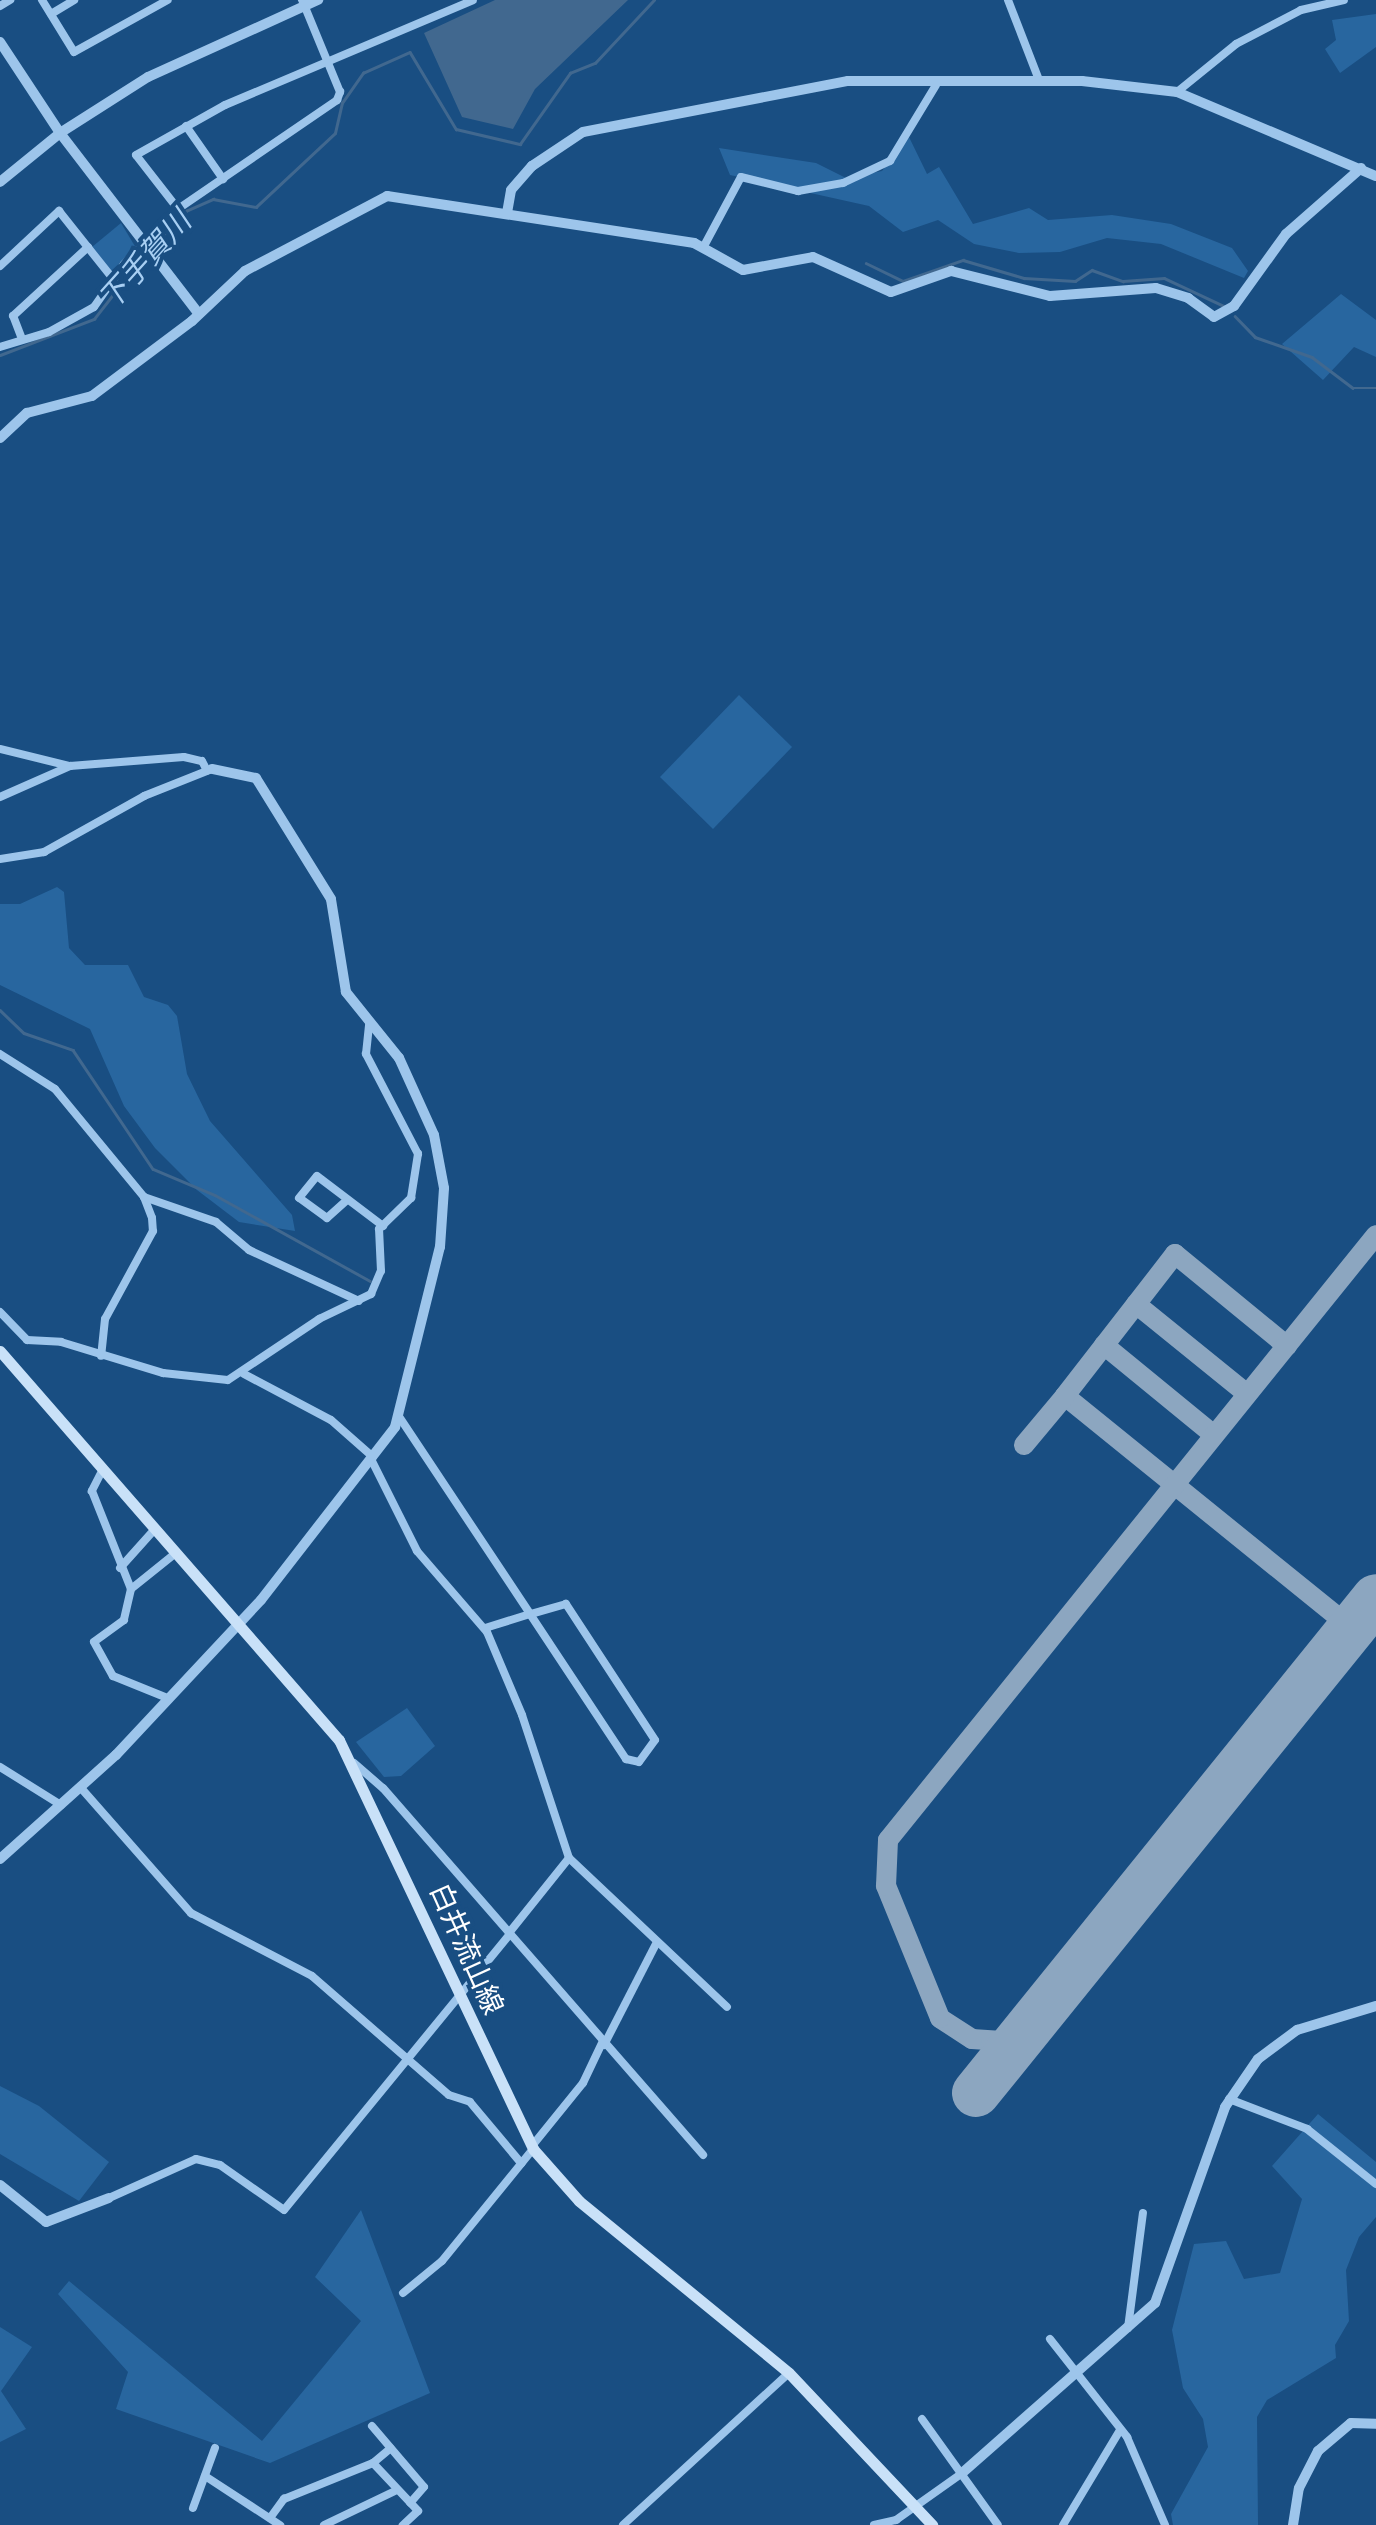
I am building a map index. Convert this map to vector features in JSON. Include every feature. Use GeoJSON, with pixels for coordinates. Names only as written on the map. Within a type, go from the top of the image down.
{"type":"FeatureCollection","features":[{"type":"Feature","properties":{"kind":"main road","name":"白井流山線"},"geometry":{"type":"LineString","coordinates":[[0,1350],[354,1762],[533,2148],[579,2201],[790,2373],[932,2525]]}},
{"type":"Feature","properties":{"kind":"street"},"geometry":{"type":"LineString","coordinates":[[0,6],[10,0]]}},
{"type":"Feature","properties":{"kind":"street"},"geometry":{"type":"LineString","coordinates":[[42,0],[74,52],[168,0]]}},
{"type":"Feature","properties":{"kind":"street"},"geometry":{"type":"LineString","coordinates":[[51,14],[74,0]]}},
{"type":"Feature","properties":{"kind":"street"},"geometry":{"type":"LineString","coordinates":[[0,182],[60,133],[148,78],[303,3],[318,0]]}},
{"type":"Feature","properties":{"kind":"street"},"geometry":{"type":"LineString","coordinates":[[178,210],[136,155],[186,126],[474,0]]}},
{"type":"Feature","properties":{"kind":"street"},"geometry":{"type":"LineString","coordinates":[[1008,0],[1039,80]]}},
{"type":"Feature","properties":{"kind":"street"},"geometry":{"type":"LineString","coordinates":[[1176,92],[1236,44],[1314,3],[1344,0]]}},
{"type":"Feature","properties":{"kind":"street"},"geometry":{"type":"LineString","coordinates":[[0,347],[49,332],[94,307],[113,279],[148,247],[178,210],[337,100],[329,62],[303,3]]}},
{"type":"Feature","properties":{"kind":"street"},"geometry":{"type":"LineString","coordinates":[[0,42],[60,133],[199,314]]}},
{"type":"Feature","properties":{"kind":"street"},"geometry":{"type":"LineString","coordinates":[[507,213],[512,190],[532,166],[582,132],[833,81],[936,84],[1039,80],[1176,92],[1376,176]]}},
{"type":"Feature","properties":{"kind":"street"},"geometry":{"type":"LineString","coordinates":[[704,246],[741,176],[798,191],[843,183],[890,161],[936,84]]}},
{"type":"Feature","properties":{"kind":"street"},"geometry":{"type":"LineString","coordinates":[[186,126],[222,179]]}},
{"type":"Feature","properties":{"kind":"street"},"geometry":{"type":"LineString","coordinates":[[0,438],[27,414],[92,396],[199,314],[245,271],[376,198],[411,197],[704,246],[743,270],[812,257],[892,292],[943,271],[963,271],[1050,296],[1166,290],[1220,316],[1248,289],[1286,234],[1362,168]]}},
{"type":"Feature","properties":{"kind":"street"},"geometry":{"type":"LineString","coordinates":[[0,266],[59,211],[113,279]]}},
{"type":"Feature","properties":{"kind":"street"},"geometry":{"type":"LineString","coordinates":[[22,339],[13,316],[88,247]]}},
{"type":"Feature","properties":{"kind":"street"},"geometry":{"type":"LineString","coordinates":[[0,750],[70,766],[184,757],[202,762],[210,770]]}},
{"type":"Feature","properties":{"kind":"street"},"geometry":{"type":"LineString","coordinates":[[0,797],[70,766]]}},
{"type":"Feature","properties":{"kind":"street"},"geometry":{"type":"LineString","coordinates":[[0,858],[44,852],[144,796],[210,770],[252,774],[285,818],[334,908],[340,978],[399,1058],[427,1116],[444,1188],[440,1247],[400,1418],[261,1600],[81,1788],[0,1858]]}},
{"type":"Feature","properties":{"kind":"street"},"geometry":{"type":"LineString","coordinates":[[0,1312],[27,1340],[163,1373],[228,1380],[244,1374],[319,1319],[360,1301],[381,1271],[383,1226],[411,1198],[418,1154],[366,1054],[370,1023]]}},
{"type":"Feature","properties":{"kind":"street"},"geometry":{"type":"LineString","coordinates":[[0,1054],[55,1088],[144,1197],[152,1230],[115,1293],[101,1356]]}},
{"type":"Feature","properties":{"kind":"street"},"geometry":{"type":"LineString","coordinates":[[347,1200],[327,1218],[299,1198],[317,1176],[383,1226]]}},
{"type":"Feature","properties":{"kind":"street"},"geometry":{"type":"LineString","coordinates":[[144,1197],[216,1222],[249,1250],[360,1301]]}},
{"type":"Feature","properties":{"kind":"street"},"geometry":{"type":"LineString","coordinates":[[244,1374],[331,1420],[372,1458],[417,1552],[485,1628],[522,1715],[569,1858],[727,2007]]}},
{"type":"Feature","properties":{"kind":"street"},"geometry":{"type":"LineString","coordinates":[[400,1418],[530,1614],[626,1759],[639,1762],[655,1740],[566,1604],[530,1614],[485,1628]]}},
{"type":"Feature","properties":{"kind":"street"},"geometry":{"type":"LineString","coordinates":[[103,1470],[92,1491],[131,1589]]}},
{"type":"Feature","properties":{"kind":"street"},"geometry":{"type":"LineString","coordinates":[[120,1568],[155,1529]]}},
{"type":"Feature","properties":{"kind":"street"},"geometry":{"type":"LineString","coordinates":[[164,1697],[114,1676],[100,1660],[94,1642],[124,1620],[131,1589],[176,1553]]}},
{"type":"Feature","properties":{"kind":"street"},"geometry":{"type":"LineString","coordinates":[[354,1762],[383,1788],[703,2155]]}},
{"type":"Feature","properties":{"kind":"street"},"geometry":{"type":"LineString","coordinates":[[0,1767],[61,1805]]}},
{"type":"Feature","properties":{"kind":"street"},"geometry":{"type":"LineString","coordinates":[[81,1788],[191,1913],[312,1976],[448,2095],[470,2102],[521,2163]]}},
{"type":"Feature","properties":{"kind":"street"},"geometry":{"type":"LineString","coordinates":[[0,2184],[46,2222],[196,2159],[220,2165],[284,2210],[569,1858]]}},
{"type":"Feature","properties":{"kind":"street"},"geometry":{"type":"LineString","coordinates":[[403,2293],[442,2261],[583,2083],[656,1944]]}},
{"type":"Feature","properties":{"kind":"street"},"geometry":{"type":"LineString","coordinates":[[874,2525],[916,2508],[961,2474],[1074,2371],[1128,2328],[1164,2286],[1229,2099],[1258,2059],[1284,2038],[1376,2006]]}},
{"type":"Feature","properties":{"kind":"street"},"geometry":{"type":"LineString","coordinates":[[1229,2099],[1306,2130],[1376,2184]]}},
{"type":"Feature","properties":{"kind":"street"},"geometry":{"type":"LineString","coordinates":[[1128,2328],[1144,2213]]}},
{"type":"Feature","properties":{"kind":"street"},"geometry":{"type":"LineString","coordinates":[[1050,2340],[1120,2430],[1165,2525]]}},
{"type":"Feature","properties":{"kind":"street"},"geometry":{"type":"LineString","coordinates":[[624,2525],[790,2373]]}},
{"type":"Feature","properties":{"kind":"street"},"geometry":{"type":"LineString","coordinates":[[922,2419],[998,2525]]}},
{"type":"Feature","properties":{"kind":"street"},"geometry":{"type":"LineString","coordinates":[[1292,2525],[1299,2488],[1318,2451],[1351,2423],[1376,2424]]}},
{"type":"Feature","properties":{"kind":"street"},"geometry":{"type":"LineString","coordinates":[[372,2426],[424,2487],[410,2503]]}},
{"type":"Feature","properties":{"kind":"street"},"geometry":{"type":"LineString","coordinates":[[1063,2525],[1120,2430]]}},
{"type":"Feature","properties":{"kind":"street"},"geometry":{"type":"LineString","coordinates":[[193,2508],[215,2448]]}},
{"type":"Feature","properties":{"kind":"street"},"geometry":{"type":"LineString","coordinates":[[270,2518],[284,2499],[372,2463],[390,2448]]}},
{"type":"Feature","properties":{"kind":"street"},"geometry":{"type":"LineString","coordinates":[[372,2463],[418,2512],[403,2525]]}},
{"type":"Feature","properties":{"kind":"street"},"geometry":{"type":"LineString","coordinates":[[206,2476],[280,2525]]}},
{"type":"Feature","properties":{"kind":"street"},"geometry":{"type":"LineString","coordinates":[[324,2525],[397,2490]]}},
{"type":"Feature","properties":{"kind":"shaded area"},"geometry":{"type":"Polygon","coordinates":[[[495,0],[628,0],[535,89],[513,129],[462,117],[424,33],[495,0]]]}},
{"type":"Feature","properties":{"kind":"shaded area"},"geometry":{"type":"Polygon","coordinates":[[[1376,14],[1376,47],[1340,73],[1325,49],[1336,40],[1332,20],[1376,14]]]}},
{"type":"Feature","properties":{"kind":"shaded area"},"geometry":{"type":"Polygon","coordinates":[[[909,137],[927,174],[939,167],[973,224],[1029,208],[1048,220],[1112,215],[1171,224],[1232,248],[1248,271],[1244,278],[1161,244],[1107,238],[1060,252],[1019,253],[974,244],[938,220],[903,232],[869,206],[730,175],[719,148],[816,163],[846,178],[882,171],[909,137]]]}},
{"type":"Feature","properties":{"kind":"shaded area"},"geometry":{"type":"Polygon","coordinates":[[[121,223],[136,248],[111,271],[92,247],[121,223]]]}},
{"type":"Feature","properties":{"kind":"shaded area"},"geometry":{"type":"Polygon","coordinates":[[[1341,294],[1376,320],[1376,357],[1354,347],[1323,380],[1282,344],[1341,294]]]}},
{"type":"Feature","properties":{"kind":"shaded area"},"geometry":{"type":"Polygon","coordinates":[[[739,695],[792,747],[713,829],[660,777],[739,695]]]}},
{"type":"Feature","properties":{"kind":"shaded area"},"geometry":{"type":"Polygon","coordinates":[[[57,887],[64,892],[69,948],[85,965],[128,965],[144,997],[168,1005],[177,1016],[187,1074],[210,1121],[292,1215],[295,1231],[239,1222],[197,1190],[155,1148],[124,1106],[90,1029],[0,985],[0,904],[20,904],[57,887]]]}},
{"type":"Feature","properties":{"kind":"shaded area"},"geometry":{"type":"Polygon","coordinates":[[[407,1708],[435,1746],[401,1776],[384,1777],[356,1742],[407,1708]]]}},
{"type":"Feature","properties":{"kind":"shaded area"},"geometry":{"type":"Polygon","coordinates":[[[0,2086],[39,2106],[109,2162],[79,2201],[0,2154],[0,2086]]]}},
{"type":"Feature","properties":{"kind":"shaded area"},"geometry":{"type":"Polygon","coordinates":[[[1318,2114],[1376,2162],[1376,2217],[1359,2237],[1346,2270],[1349,2321],[1335,2345],[1336,2358],[1267,2400],[1257,2417],[1258,2525],[1173,2525],[1171,2514],[1208,2447],[1203,2419],[1183,2388],[1172,2330],[1194,2244],[1226,2241],[1244,2279],[1280,2273],[1302,2199],[1272,2166],[1318,2114]]]}},
{"type":"Feature","properties":{"kind":"shaded area"},"geometry":{"type":"Polygon","coordinates":[[[361,2210],[430,2393],[270,2463],[116,2409],[128,2372],[58,2294],[69,2281],[262,2441],[361,2321],[315,2277],[361,2210]]]}},
{"type":"Feature","properties":{"kind":"shaded area"},"geometry":{"type":"Polygon","coordinates":[[[0,2327],[32,2347],[1,2391],[26,2429],[0,2442],[0,2327]]]}},
{"type":"Feature","properties":{"kind":"waterway","name":"下手賀川"},"geometry":{"type":"LineString","coordinates":[[152,246],[186,211],[213,199],[256,207],[335,133],[342,103],[363,73],[410,52],[456,129],[520,144],[570,73],[595,63],[654,0]]}},
{"type":"Feature","properties":{"kind":"waterway","name":"下手賀川"},"geometry":{"type":"LineString","coordinates":[[0,355],[94,319],[147,251]]}},
{"type":"Feature","properties":{"kind":"waterway"},"geometry":{"type":"LineString","coordinates":[[866,263],[903,281],[963,260],[1024,278],[1075,281],[1092,270],[1123,281],[1164,278],[1224,306]]}},
{"type":"Feature","properties":{"kind":"waterway"},"geometry":{"type":"LineString","coordinates":[[1235,316],[1255,337],[1312,357],[1353,388],[1376,388]]}},
{"type":"Feature","properties":{"kind":"waterway"},"geometry":{"type":"LineString","coordinates":[[0,1010],[24,1033],[73,1050],[153,1169],[215,1195],[370,1281]]}},
{"type":"Feature","properties":{"kind":"taxiway"},"geometry":{"type":"LineString","coordinates":[[1025,2032],[1002,2041],[972,2039],[940,2018],[886,1886],[888,1840],[1376,1235]]}},
{"type":"Feature","properties":{"kind":"taxiway"},"geometry":{"type":"LineString","coordinates":[[1287,1346],[1175,1254],[1065,1396],[1351,1628]]}},
{"type":"Feature","properties":{"kind":"taxiway"},"geometry":{"type":"LineString","coordinates":[[1136,1304],[1247,1394]]}},
{"type":"Feature","properties":{"kind":"taxiway"},"geometry":{"type":"LineString","coordinates":[[1104,1345],[1214,1435]]}},
{"type":"Feature","properties":{"kind":"taxiway"},"geometry":{"type":"LineString","coordinates":[[1024,1445],[1065,1396]]}},
{"type":"Feature","properties":{"kind":"runway"},"geometry":{"type":"LineString","coordinates":[[976,2093],[1376,1598]]}}]}
